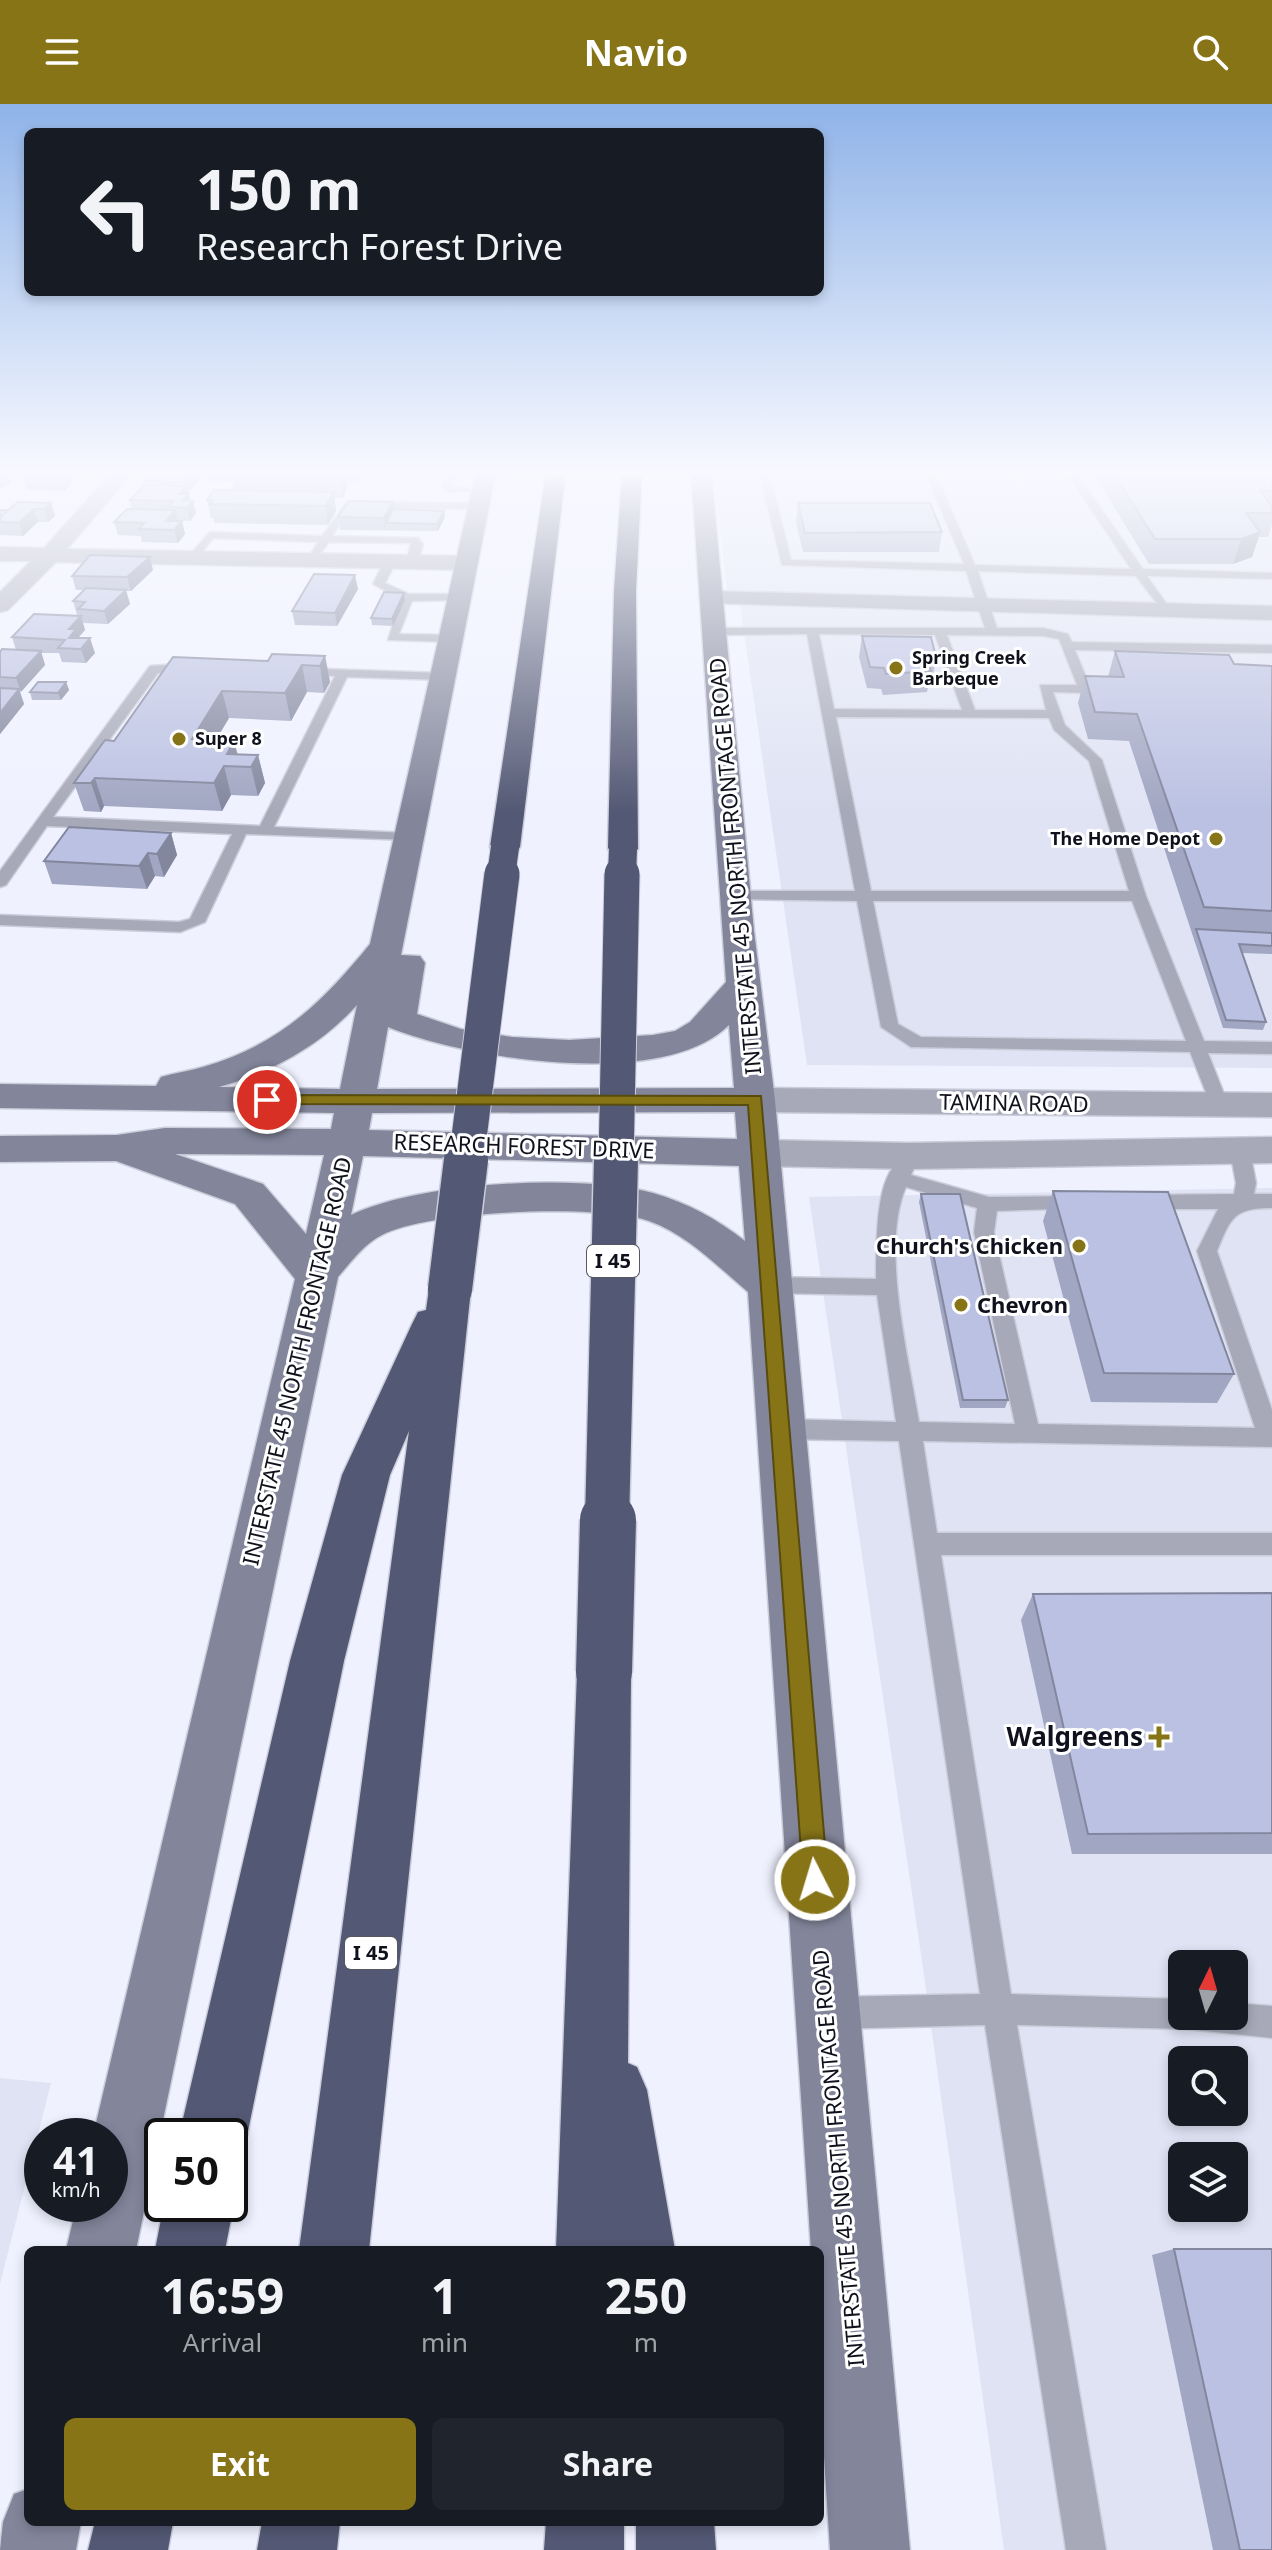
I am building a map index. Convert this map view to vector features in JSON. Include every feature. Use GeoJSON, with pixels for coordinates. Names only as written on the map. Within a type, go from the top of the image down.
{"type":"FeatureCollection","features":[{"type":"Feature","properties":{"kind":"highway","name":"I 45"},"geometry":{"type":"LineString","coordinates":[[335,2246],[409,1655],[450,1289],[541,585]]}},
{"type":"Feature","properties":{"kind":"highway","name":"I 45"},"geometry":{"type":"LineString","coordinates":[[591,2246],[623,849],[625,585]]}},
{"type":"Feature","properties":{"kind":"highway"},"geometry":{"type":"LineString","coordinates":[[217,2118],[317,1661],[366,1475],[450,1289]]}},
{"type":"Feature","properties":{"kind":"highway"},"geometry":{"type":"LineString","coordinates":[[597,1981],[639,2246]]}},
{"type":"Feature","properties":{"kind":"highway"},"geometry":{"type":"LineString","coordinates":[[191,2246],[195,2222]]}},
{"type":"Feature","properties":{"kind":"highway"},"geometry":{"type":"LineString","coordinates":[[128,2550],[133,2526]]}},
{"type":"Feature","properties":{"kind":"highway"},"geometry":{"type":"LineString","coordinates":[[297,2550],[300,2526]]}},
{"type":"Feature","properties":{"kind":"highway"},"geometry":{"type":"LineString","coordinates":[[584,2550],[585,2526]]}},
{"type":"Feature","properties":{"kind":"highway"},"geometry":{"type":"LineString","coordinates":[[675,2526],[676,2550]]}},
{"type":"Feature","properties":{"kind":"main road","name":"INTERSTATE 45 NORTH FRONTAGE ROAD"},"geometry":{"type":"LineString","coordinates":[[102,2246],[351,1121],[389,942],[407,837],[463,585]]}},
{"type":"Feature","properties":{"kind":"main road","name":"INTERSTATE 45 NORTH FRONTAGE ROAD"},"geometry":{"type":"LineString","coordinates":[[711,585],[735,896],[756,1100],[870,2550]]}},
{"type":"Feature","properties":{"kind":"main road"},"geometry":{"type":"LineString","coordinates":[[82,1097],[196,1082],[280,1049],[337,1006],[389,942],[410,953],[399,1019],[436,1035],[514,1051],[645,1047],[692,1037],[721,1015],[743,981]]}},
{"type":"Feature","properties":{"kind":"main road","name":"RESEARCH FOREST DRIVE"},"geometry":{"type":"LineString","coordinates":[[0,1096],[82,1097],[759,1153]]}},
{"type":"Feature","properties":{"kind":"main road","name":"RESEARCH FOREST DRIVE"},"geometry":{"type":"LineString","coordinates":[[0,1149],[117,1148],[351,1121],[756,1100]]}},
{"type":"Feature","properties":{"kind":"main road"},"geometry":{"type":"LineString","coordinates":[[117,1148],[249,1194],[316,1275],[347,1239],[370,1222],[430,1206],[485,1200],[594,1201],[643,1205],[689,1222],[769,1285]]}},
{"type":"Feature","properties":{"kind":"main road"},"geometry":{"type":"LineString","coordinates":[[36,2550],[41,2526]]}},
{"type":"Feature","properties":{"kind":"street"},"geometry":{"type":"LineString","coordinates":[[0,605],[20,585]]}},
{"type":"Feature","properties":{"kind":"street"},"geometry":{"type":"LineString","coordinates":[[712,598],[1272,613]]}},
{"type":"Feature","properties":{"kind":"street","name":"TAMINA ROAD"},"geometry":{"type":"LineString","coordinates":[[756,1100],[1272,1105]]}},
{"type":"Feature","properties":{"kind":"street"},"geometry":{"type":"LineString","coordinates":[[759,1153],[904,1167],[1256,1150]]}},
{"type":"Feature","properties":{"kind":"lane"},"geometry":{"type":"LineString","coordinates":[[381,585],[407,598],[461,597]]}},
{"type":"Feature","properties":{"kind":"lane"},"geometry":{"type":"LineString","coordinates":[[977,585],[992,632]]}},
{"type":"Feature","properties":{"kind":"lane"},"geometry":{"type":"LineString","coordinates":[[1148,585],[1165,610]]}},
{"type":"Feature","properties":{"kind":"lane"},"geometry":{"type":"LineString","coordinates":[[407,598],[392,637],[451,639]]}},
{"type":"Feature","properties":{"kind":"lane"},"geometry":{"type":"LineString","coordinates":[[812,630],[890,1027],[917,1043],[1272,1048]]}},
{"type":"Feature","properties":{"kind":"lane"},"geometry":{"type":"LineString","coordinates":[[714,631],[1043,632],[1064,637],[1085,689],[1045,688],[1059,727],[1095,760],[1138,896],[1219,1104]]}},
{"type":"Feature","properties":{"kind":"lane"},"geometry":{"type":"LineString","coordinates":[[940,631],[970,714]]}},
{"type":"Feature","properties":{"kind":"lane"},"geometry":{"type":"LineString","coordinates":[[1067,646],[1272,649]]}},
{"type":"Feature","properties":{"kind":"lane"},"geometry":{"type":"LineString","coordinates":[[0,882],[154,669],[169,666],[216,668]]}},
{"type":"Feature","properties":{"kind":"lane"},"geometry":{"type":"LineString","coordinates":[[280,671],[443,677]]}},
{"type":"Feature","properties":{"kind":"lane"},"geometry":{"type":"LineString","coordinates":[[265,830],[343,673]]}},
{"type":"Feature","properties":{"kind":"lane"},"geometry":{"type":"LineString","coordinates":[[827,713],[1054,714]]}},
{"type":"Feature","properties":{"kind":"lane"},"geometry":{"type":"LineString","coordinates":[[43,821],[407,837]]}},
{"type":"Feature","properties":{"kind":"lane"},"geometry":{"type":"LineString","coordinates":[[0,920],[180,927],[197,922],[241,830]]}},
{"type":"Feature","properties":{"kind":"lane"},"geometry":{"type":"LineString","coordinates":[[735,896],[1138,896]]}},
{"type":"Feature","properties":{"kind":"lane"},"geometry":{"type":"LineString","coordinates":[[780,1429],[1271,1440],[1207,1251],[1221,1217],[1243,1200],[1256,1150]]}},
{"type":"Feature","properties":{"kind":"lane"},"geometry":{"type":"LineString","coordinates":[[1086,2550],[907,1432],[887,1287],[887,1207],[904,1167],[947,1189],[988,1204],[1272,1201]]}},
{"type":"Feature","properties":{"kind":"lane"},"geometry":{"type":"LineString","coordinates":[[988,1204],[984,1232],[1029,1434]]}},
{"type":"Feature","properties":{"kind":"lane"},"geometry":{"type":"LineString","coordinates":[[769,1285],[887,1287]]}},
{"type":"Feature","properties":{"kind":"lane"},"geometry":{"type":"LineString","coordinates":[[925,1544],[1272,1544]]}},
{"type":"Feature","properties":{"kind":"lane"},"geometry":{"type":"LineString","coordinates":[[826,2013],[998,2009],[1168,2015]]}},
{"type":"Feature","properties":{"kind":"lane"},"geometry":{"type":"LineString","coordinates":[[1248,2020],[1272,2022]]}},
{"type":"Feature","properties":{"kind":"shaded area"},"geometry":{"type":"Polygon","coordinates":[[[726,585],[1272,585],[1272,607],[727,592],[726,585]]]}},
{"type":"Feature","properties":{"kind":"shaded area"},"geometry":{"type":"Polygon","coordinates":[[[740,605],[1272,620],[1272,1068],[807,1065],[740,605]]]}},
{"type":"Feature","properties":{"kind":"shaded area"},"geometry":{"type":"Polygon","coordinates":[[[1272,1188],[1272,2550],[1004,2550],[923,1968],[809,1197],[1272,1188]]]}},
{"type":"Feature","properties":{"kind":"shaded area"},"geometry":{"type":"Polygon","coordinates":[[[0,2078],[51,2083],[42,2118],[24,2118],[24,2189],[0,2284],[0,2078]]]}},
{"type":"Feature","properties":{"kind":"building"},"geometry":{"type":"Polygon","coordinates":[[[307,585],[350,585],[335,613],[292,611],[307,585]]]}},
{"type":"Feature","properties":{"kind":"building"},"geometry":{"type":"Polygon","coordinates":[[[86,588],[126,590],[104,611],[78,609],[85,602],[73,601],[86,588]]]}},
{"type":"Feature","properties":{"kind":"building"},"geometry":{"type":"Polygon","coordinates":[[[384,592],[404,593],[392,619],[371,618],[384,592]]]}},
{"type":"Feature","properties":{"kind":"building"},"geometry":{"type":"Polygon","coordinates":[[[34,614],[81,616],[69,629],[76,629],[69,638],[90,638],[81,649],[58,648],[65,640],[12,637],[34,614]]]}},
{"type":"Feature","properties":{"kind":"building"},"geometry":{"type":"Polygon","coordinates":[[[862,636],[931,637],[936,657],[927,657],[931,671],[886,674],[884,668],[870,667],[862,636]]]}},
{"type":"Feature","properties":{"kind":"building"},"geometry":{"type":"Polygon","coordinates":[[[2,649],[41,651],[16,678],[0,677],[2,649]]]}},
{"type":"Feature","properties":{"kind":"building","name":"The Home Depot"},"geometry":{"type":"Polygon","coordinates":[[[1115,651],[1229,655],[1234,664],[1272,666],[1272,911],[1204,907],[1137,714],[1095,712],[1085,676],[1124,677],[1115,651]]]}},
{"type":"Feature","properties":{"kind":"building"},"geometry":{"type":"Polygon","coordinates":[[[272,654],[325,656],[320,666],[302,665],[285,693],[222,691],[192,739],[234,741],[227,754],[258,755],[251,767],[224,766],[214,783],[95,778],[91,783],[74,783],[105,740],[114,741],[173,657],[268,661],[272,654]]]}},
{"type":"Feature","properties":{"kind":"building"},"geometry":{"type":"Polygon","coordinates":[[[38,682],[66,682],[58,693],[30,692],[38,682]]]}},
{"type":"Feature","properties":{"kind":"building"},"geometry":{"type":"Polygon","coordinates":[[[0,688],[19,689],[0,713],[0,688]]]}},
{"type":"Feature","properties":{"kind":"building"},"geometry":{"type":"Polygon","coordinates":[[[69,827],[171,833],[157,854],[148,853],[139,866],[44,861],[69,827]]]}},
{"type":"Feature","properties":{"kind":"building"},"geometry":{"type":"Polygon","coordinates":[[[1196,929],[1272,933],[1272,946],[1239,944],[1266,1022],[1226,1020],[1196,929]]]}},
{"type":"Feature","properties":{"kind":"building"},"geometry":{"type":"Polygon","coordinates":[[[1053,1191],[1168,1192],[1234,1374],[1104,1373],[1053,1191]]]}},
{"type":"Feature","properties":{"kind":"building","name":"Chevron"},"geometry":{"type":"Polygon","coordinates":[[[921,1194],[960,1194],[1008,1400],[963,1400],[921,1194]]]}},
{"type":"Feature","properties":{"kind":"building","name":"Walgreens"},"geometry":{"type":"Polygon","coordinates":[[[1272,1593],[1272,1833],[1088,1834],[1033,1594],[1272,1593]]]}},
{"type":"Feature","properties":{"kind":"building"},"geometry":{"type":"Polygon","coordinates":[[[1174,2249],[1272,2249],[1272,2550],[1240,2550],[1174,2249]]]}},
{"type":"Feature","properties":{"kind":"place","name":"Spring Creek Barbeque"},"geometry":{"type":"Point","coordinates":[896,668]}},
{"type":"Feature","properties":{"kind":"place","name":"Super 8"},"geometry":{"type":"Point","coordinates":[179,739]}},
{"type":"Feature","properties":{"kind":"place","name":"The Home Depot"},"geometry":{"type":"Point","coordinates":[1216,839]}},
{"type":"Feature","properties":{"kind":"place","name":"Church's Chicken"},"geometry":{"type":"Point","coordinates":[1079,1246]}},
{"type":"Feature","properties":{"kind":"place","name":"Chevron"},"geometry":{"type":"Point","coordinates":[961,1305]}},
{"type":"Feature","properties":{"kind":"place","name":"Walgreens"},"geometry":{"type":"Point","coordinates":[1159,1737]}},
{"type":"Feature","properties":{"kind":"route"},"geometry":{"type":"LineString","coordinates":[[267,1100],[756,1100],[761,1198],[815,1880]]}}]}
